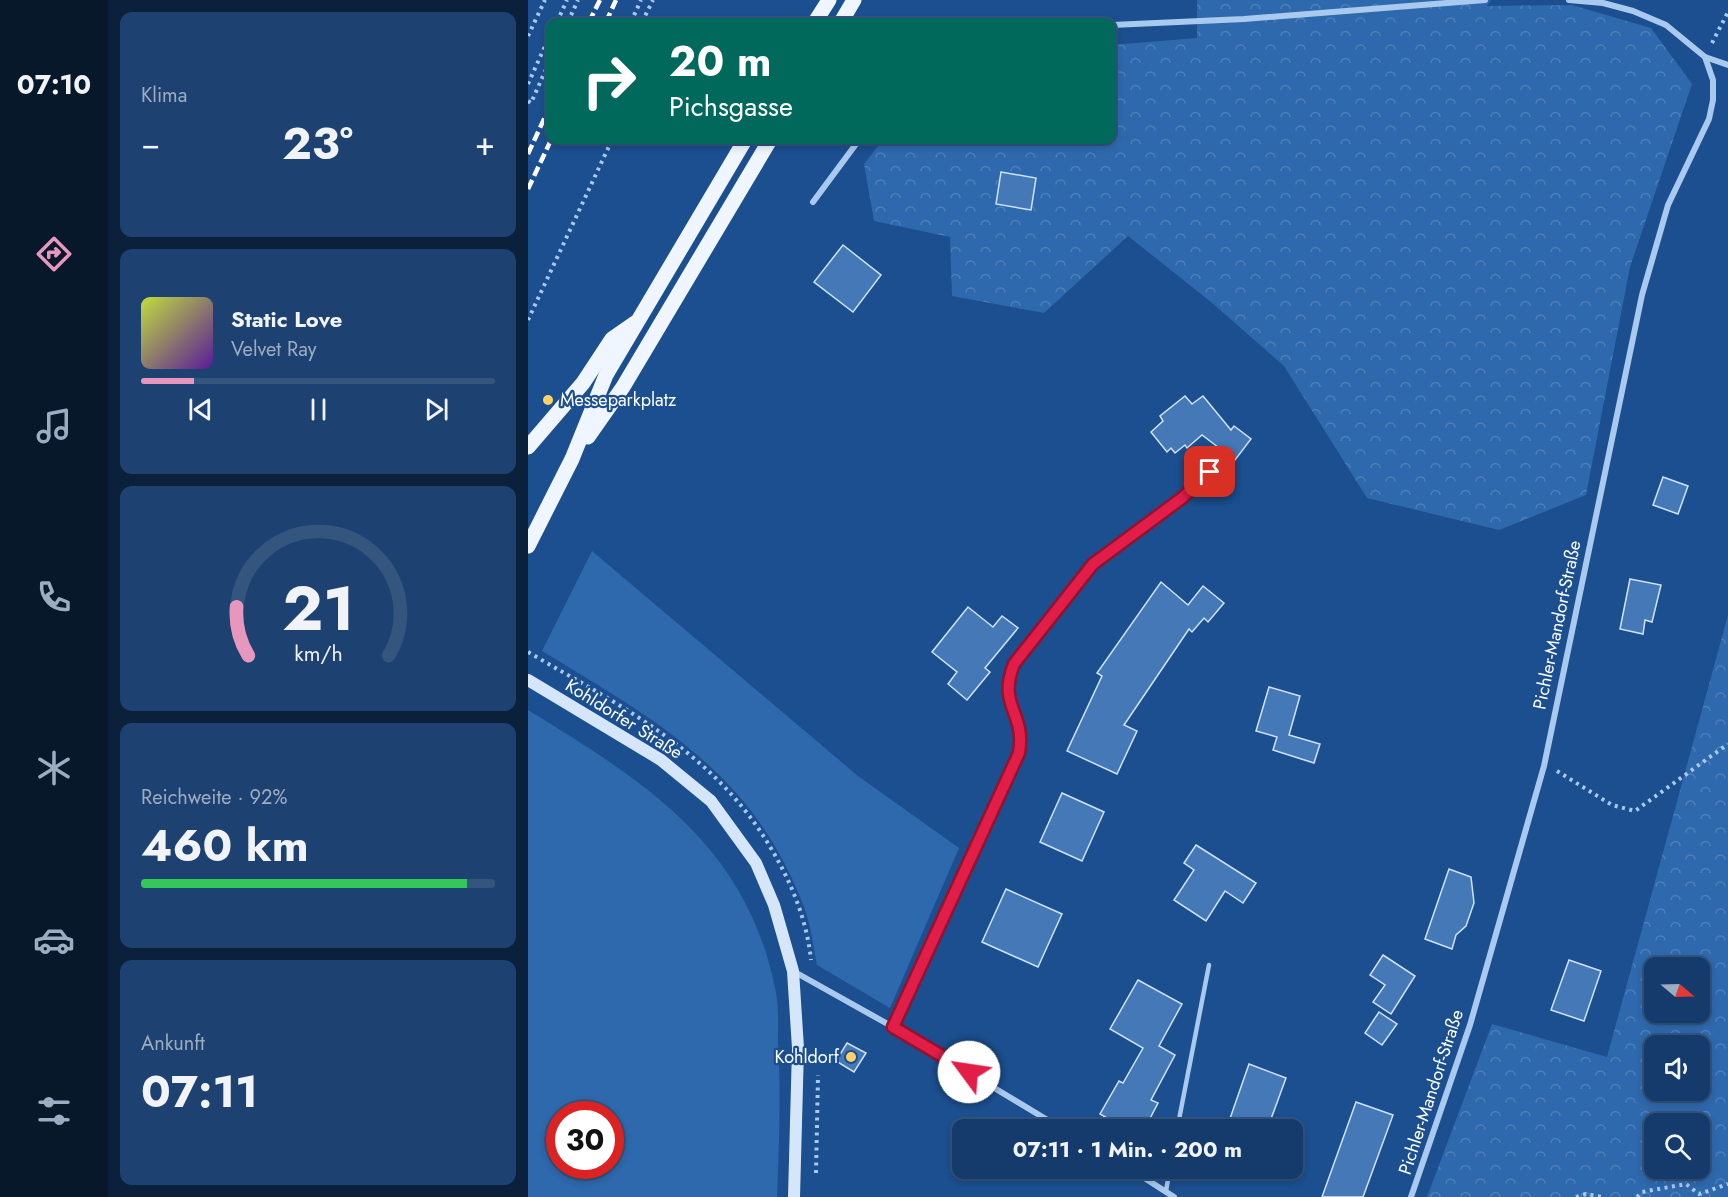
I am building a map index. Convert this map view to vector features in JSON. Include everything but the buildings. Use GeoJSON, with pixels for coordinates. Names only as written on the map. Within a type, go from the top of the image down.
{"type":"FeatureCollection","features":[{"type":"Feature","properties":{"kind":"main road"},"geometry":{"type":"LineString","coordinates":[[818,18],[829,0]]}},
{"type":"Feature","properties":{"kind":"main road"},"geometry":{"type":"LineString","coordinates":[[843,18],[854,0]]}},
{"type":"Feature","properties":{"kind":"main road"},"geometry":{"type":"LineString","coordinates":[[528,546],[572,459],[606,375],[743,144]]}},
{"type":"Feature","properties":{"kind":"main road"},"geometry":{"type":"LineString","coordinates":[[572,459],[623,387],[768,144]]}},
{"type":"Feature","properties":{"kind":"main road"},"geometry":{"type":"LineString","coordinates":[[528,447],[583,383],[612,339],[638,322]]}},
{"type":"Feature","properties":{"kind":"street"},"geometry":{"type":"LineString","coordinates":[[1116,25],[1244,19],[1485,0]]}},
{"type":"Feature","properties":{"kind":"street"},"geometry":{"type":"LineString","coordinates":[[1569,0],[1603,3],[1633,11],[1666,25],[1706,57],[1728,65]]}},
{"type":"Feature","properties":{"kind":"street","name":"Pichler-Mandorf-Straße"},"geometry":{"type":"LineString","coordinates":[[1411,1197],[1470,1025],[1544,766],[1642,295],[1668,205],[1709,119],[1713,100],[1713,80],[1706,57]]}},
{"type":"Feature","properties":{"kind":"street"},"geometry":{"type":"LineString","coordinates":[[813,202],[856,144]]}},
{"type":"Feature","properties":{"kind":"street"},"geometry":{"type":"LineString","coordinates":[[893,1027],[1019,753],[1022,735],[1020,725],[1007,697],[1007,681],[1014,664],[1093,564],[1182,498],[1210,472]]}},
{"type":"Feature","properties":{"kind":"street","name":"Kohldorfer Straße"},"geometry":{"type":"LineString","coordinates":[[528,680],[661,760],[711,801],[756,863],[774,904],[793,971],[798,1048],[794,1197]]}},
{"type":"Feature","properties":{"kind":"street"},"geometry":{"type":"LineString","coordinates":[[793,971],[893,1027],[1046,1119]]}},
{"type":"Feature","properties":{"kind":"street"},"geometry":{"type":"LineString","coordinates":[[1147,1179],[1174,1197]]}},
{"type":"Feature","properties":{"kind":"lane"},"geometry":{"type":"LineString","coordinates":[[1179,1119],[1209,965]]}},
{"type":"Feature","properties":{"kind":"lane"},"geometry":{"type":"LineString","coordinates":[[1166,1191],[1168,1179]]}},
{"type":"Feature","properties":{"kind":"path"},"geometry":{"type":"LineString","coordinates":[[528,36],[544,0]]}},
{"type":"Feature","properties":{"kind":"path"},"geometry":{"type":"LineString","coordinates":[[558,18],[567,0]]}},
{"type":"Feature","properties":{"kind":"path"},"geometry":{"type":"LineString","coordinates":[[570,18],[578,0]]}},
{"type":"Feature","properties":{"kind":"path"},"geometry":{"type":"LineString","coordinates":[[633,18],[641,0]]}},
{"type":"Feature","properties":{"kind":"path"},"geometry":{"type":"LineString","coordinates":[[644,18],[653,0]]}},
{"type":"Feature","properties":{"kind":"path"},"geometry":{"type":"LineString","coordinates":[[1706,57],[1728,12]]}},
{"type":"Feature","properties":{"kind":"path"},"geometry":{"type":"LineString","coordinates":[[528,84],[546,44]]}},
{"type":"Feature","properties":{"kind":"path"},"geometry":{"type":"LineString","coordinates":[[528,101],[531,103],[546,69]]}},
{"type":"Feature","properties":{"kind":"path"},"geometry":{"type":"LineString","coordinates":[[528,320],[610,144]]}},
{"type":"Feature","properties":{"kind":"path"},"geometry":{"type":"LineString","coordinates":[[528,652],[633,713],[672,740],[705,765],[737,799],[764,836],[793,891],[809,941],[814,983]]}},
{"type":"Feature","properties":{"kind":"path"},"geometry":{"type":"LineString","coordinates":[[1544,766],[1568,775],[1612,805],[1635,811],[1728,744]]}},
{"type":"Feature","properties":{"kind":"path"},"geometry":{"type":"LineString","coordinates":[[816,1175],[819,1068]]}},
{"type":"Feature","properties":{"kind":"path"},"geometry":{"type":"LineString","coordinates":[[1637,1197],[1642,1192],[1686,1185],[1699,1194],[1728,1184]]}},
{"type":"Feature","properties":{"kind":"path"},"geometry":{"type":"LineString","coordinates":[[1576,1197],[1586,1194],[1602,1197]]}},
{"type":"Feature","properties":{"kind":"green space"},"geometry":{"type":"Polygon","coordinates":[[[1197,0],[1491,0],[1487,6],[1572,5],[1651,28],[1692,84],[1630,267],[1586,495],[1499,530],[1367,498],[1284,366],[1211,302],[1128,236],[1044,313],[952,296],[950,237],[874,221],[864,164],[880,144],[1116,144],[1116,45],[1197,38],[1197,0]]]}},
{"type":"Feature","properties":{"kind":"green space"},"geometry":{"type":"Polygon","coordinates":[[[592,551],[858,776],[959,848],[890,1008],[817,965],[804,907],[783,860],[758,820],[729,785],[697,755],[662,728],[625,702],[542,651],[592,551]]]}},
{"type":"Feature","properties":{"kind":"green space"},"geometry":{"type":"Polygon","coordinates":[[[1728,615],[1728,1197],[1427,1197],[1492,1024],[1607,1057],[1728,615]]]}},
{"type":"Feature","properties":{"kind":"green space"},"geometry":{"type":"Polygon","coordinates":[[[528,710],[613,764],[651,793],[686,824],[717,858],[742,897],[762,942],[776,993],[780,1101],[777,1197],[528,1197],[528,710]]]}},
{"type":"Feature","properties":{"kind":"railway"},"geometry":{"type":"LineString","coordinates":[[591,18],[600,0]]}},
{"type":"Feature","properties":{"kind":"railway"},"geometry":{"type":"LineString","coordinates":[[608,18],[616,0]]}},
{"type":"Feature","properties":{"kind":"railway"},"geometry":{"type":"LineString","coordinates":[[528,154],[546,115]]}},
{"type":"Feature","properties":{"kind":"railway"},"geometry":{"type":"LineString","coordinates":[[528,189],[549,144]]}},
{"type":"Feature","properties":{"kind":"place","name":"Messeparkplatz"},"geometry":{"type":"Point","coordinates":[548,400]}},
{"type":"Feature","properties":{"kind":"place","name":"Kohldorf"},"geometry":{"type":"Point","coordinates":[851,1057]}},
{"type":"Feature","properties":{"kind":"route"},"geometry":{"type":"LineString","coordinates":[[969,1072],[893,1027],[1019,753],[1022,735],[1020,725],[1007,697],[1007,681],[1014,664],[1093,564],[1114,546],[1182,498],[1210,472]]}}]}
